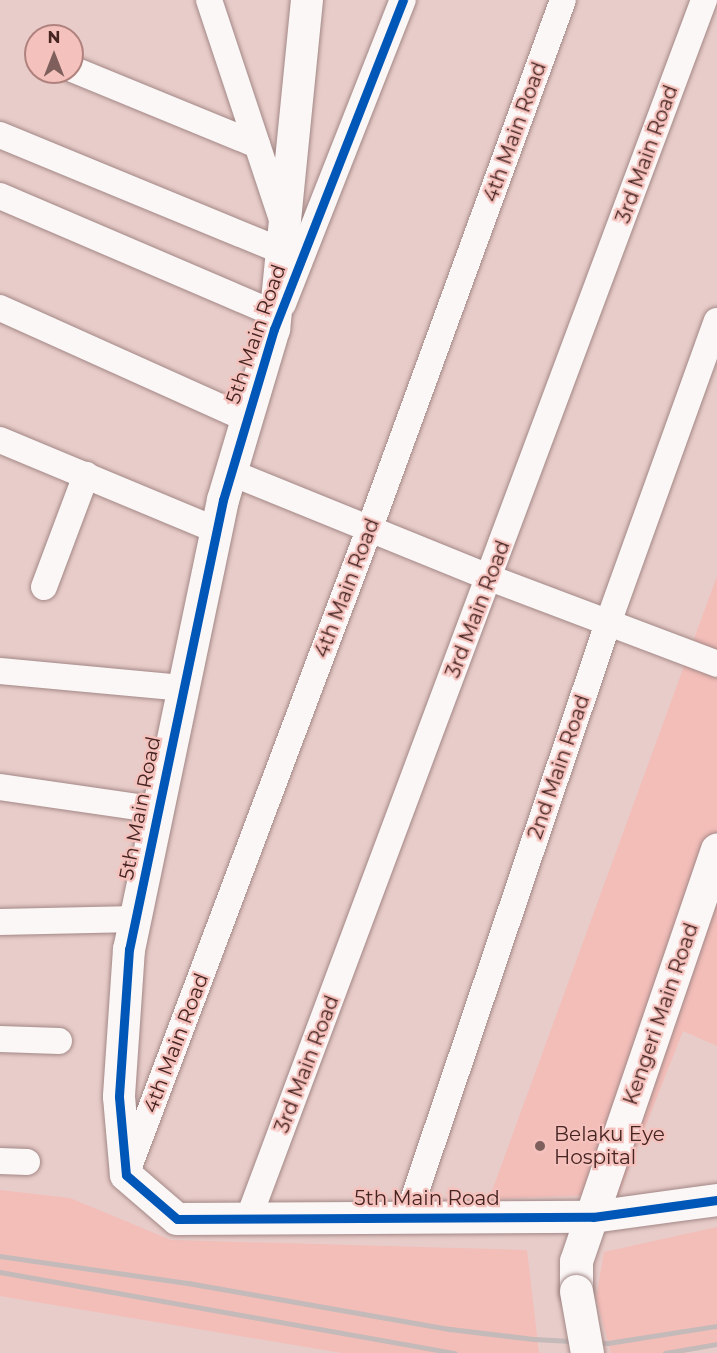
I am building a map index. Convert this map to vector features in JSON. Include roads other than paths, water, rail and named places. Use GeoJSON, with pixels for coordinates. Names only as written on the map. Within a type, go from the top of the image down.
{"type":"FeatureCollection","features":[{"type":"Feature","properties":{"kind":"main road","name":"Kengeri Main Road"},"geometry":{"type":"LineString","coordinates":[[587,1353],[576,1291],[576,1261],[717,849]]}},
{"type":"Feature","properties":{"kind":"street"},"geometry":{"type":"LineString","coordinates":[[210,0],[257,145],[282,237]]}},
{"type":"Feature","properties":{"kind":"street"},"geometry":{"type":"LineString","coordinates":[[0,196],[274,321],[307,0]]}},
{"type":"Feature","properties":{"kind":"street","name":"5th Main Road"},"geometry":{"type":"LineString","coordinates":[[403,0],[274,321],[216,530],[129,949],[119,1097],[126,1174],[177,1219],[408,1215],[592,1217],[717,1200]]}},
{"type":"Feature","properties":{"kind":"street","name":"4th Main Road"},"geometry":{"type":"LineString","coordinates":[[126,1174],[369,530],[563,0]]}},
{"type":"Feature","properties":{"kind":"street","name":"3rd Main Road"},"geometry":{"type":"LineString","coordinates":[[249,1218],[704,0]]}},
{"type":"Feature","properties":{"kind":"street"},"geometry":{"type":"LineString","coordinates":[[84,74],[257,145]]}},
{"type":"Feature","properties":{"kind":"street"},"geometry":{"type":"LineString","coordinates":[[0,135],[282,237]]}},
{"type":"Feature","properties":{"kind":"street"},"geometry":{"type":"LineString","coordinates":[[0,308],[247,419]]}},
{"type":"Feature","properties":{"kind":"street","name":"2nd Main Road"},"geometry":{"type":"LineString","coordinates":[[408,1215],[608,623],[717,321]]}},
{"type":"Feature","properties":{"kind":"street"},"geometry":{"type":"LineString","coordinates":[[0,440],[216,530]]}},
{"type":"Feature","properties":{"kind":"street"},"geometry":{"type":"LineString","coordinates":[[232,473],[490,578],[717,664]]}},
{"type":"Feature","properties":{"kind":"street"},"geometry":{"type":"LineString","coordinates":[[44,587],[86,475]]}},
{"type":"Feature","properties":{"kind":"street"},"geometry":{"type":"LineString","coordinates":[[0,671],[182,688]]}},
{"type":"Feature","properties":{"kind":"street"},"geometry":{"type":"LineString","coordinates":[[0,787],[158,810]]}},
{"type":"Feature","properties":{"kind":"street"},"geometry":{"type":"LineString","coordinates":[[0,922],[135,919]]}},
{"type":"Feature","properties":{"kind":"street"},"geometry":{"type":"LineString","coordinates":[[0,1039],[60,1041]]}},
{"type":"Feature","properties":{"kind":"street"},"geometry":{"type":"LineString","coordinates":[[0,1161],[27,1162]]}},
{"type":"Feature","properties":{"kind":"railway"},"geometry":{"type":"LineString","coordinates":[[0,1256],[188,1283],[450,1329],[534,1339],[608,1343],[717,1326]]}},
{"type":"Feature","properties":{"kind":"railway"},"geometry":{"type":"LineString","coordinates":[[0,1272],[455,1353]]}},
{"type":"Feature","properties":{"kind":"railway"},"geometry":{"type":"LineString","coordinates":[[665,1353],[717,1344]]}},
{"type":"Feature","properties":{"kind":"place","name":"Belaku Eye Hospital"},"geometry":{"type":"Point","coordinates":[540,1146]}}]}
